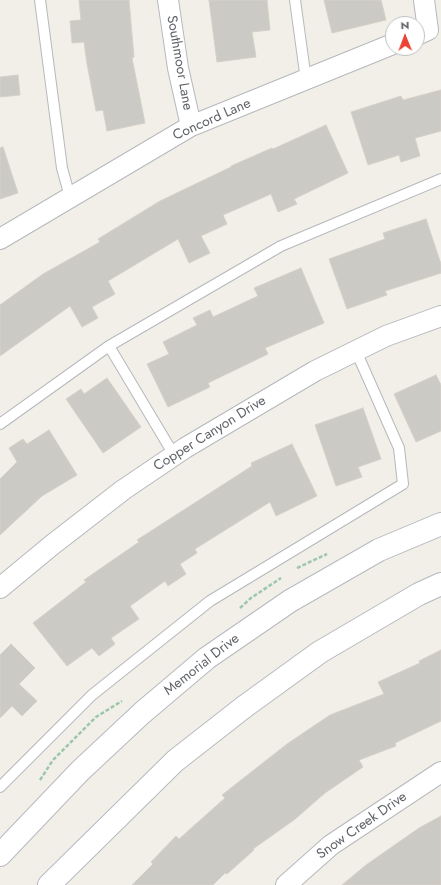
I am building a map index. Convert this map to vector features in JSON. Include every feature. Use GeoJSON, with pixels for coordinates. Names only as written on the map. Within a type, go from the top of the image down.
{"type":"FeatureCollection","features":[{"type":"Feature","properties":{"kind":"main road","name":"Memorial Drive"},"geometry":{"type":"LineString","coordinates":[[0,855],[80,771],[142,713],[207,658],[290,601],[379,550],[441,524]]}},
{"type":"Feature","properties":{"kind":"main road"},"geometry":{"type":"LineString","coordinates":[[49,885],[175,761],[244,707],[320,652],[419,594],[441,584]]}},
{"type":"Feature","properties":{"kind":"street","name":"Southmoor Lane"},"geometry":{"type":"LineString","coordinates":[[168,0],[178,68],[190,126]]}},
{"type":"Feature","properties":{"kind":"street"},"geometry":{"type":"LineString","coordinates":[[424,0],[424,16]]}},
{"type":"Feature","properties":{"kind":"street","name":"Concord Lane"},"geometry":{"type":"LineString","coordinates":[[0,239],[190,126],[385,47]]}},
{"type":"Feature","properties":{"kind":"street","name":"Copper Canyon Drive"},"geometry":{"type":"LineString","coordinates":[[0,588],[52,545],[117,495],[174,455],[247,410],[315,371],[386,336],[441,316]]}},
{"type":"Feature","properties":{"kind":"street","name":"Snow Creek Drive"},"geometry":{"type":"LineString","coordinates":[[286,885],[331,845],[441,772]]}},
{"type":"Feature","properties":{"kind":"lane"},"geometry":{"type":"LineString","coordinates":[[40,0],[62,168],[70,197]]}},
{"type":"Feature","properties":{"kind":"lane"},"geometry":{"type":"LineString","coordinates":[[295,0],[306,80]]}},
{"type":"Feature","properties":{"kind":"lane"},"geometry":{"type":"LineString","coordinates":[[0,424],[109,346],[282,246],[441,179]]}},
{"type":"Feature","properties":{"kind":"lane"},"geometry":{"type":"LineString","coordinates":[[109,346],[174,455]]}},
{"type":"Feature","properties":{"kind":"lane"},"geometry":{"type":"LineString","coordinates":[[0,787],[92,695],[210,601],[403,484],[399,448],[356,351]]}},
{"type":"Feature","properties":{"kind":"building"},"geometry":{"type":"Polygon","coordinates":[[[79,0],[129,0],[134,57],[132,58],[145,123],[107,131],[103,110],[96,111],[84,42],[72,43],[70,21],[81,20],[79,0]]]}},
{"type":"Feature","properties":{"kind":"building"},"geometry":{"type":"Polygon","coordinates":[[[209,0],[267,0],[270,30],[252,32],[256,57],[217,62],[209,0]]]}},
{"type":"Feature","properties":{"kind":"building"},"geometry":{"type":"Polygon","coordinates":[[[324,0],[381,0],[385,20],[332,33],[324,0]]]}},
{"type":"Feature","properties":{"kind":"building"},"geometry":{"type":"Polygon","coordinates":[[[18,75],[20,95],[0,97],[0,77],[18,75]]]}},
{"type":"Feature","properties":{"kind":"building"},"geometry":{"type":"Polygon","coordinates":[[[441,90],[441,131],[415,138],[420,156],[401,162],[399,155],[368,165],[351,112],[401,96],[403,100],[441,90]]]}},
{"type":"Feature","properties":{"kind":"building"},"geometry":{"type":"Polygon","coordinates":[[[326,125],[348,173],[294,199],[297,204],[278,212],[271,194],[223,215],[227,224],[201,236],[210,253],[189,263],[178,239],[108,281],[115,294],[92,307],[98,318],[82,327],[70,306],[0,356],[0,305],[43,274],[100,242],[98,239],[160,201],[231,166],[326,125]]]}},
{"type":"Feature","properties":{"kind":"building"},"geometry":{"type":"Polygon","coordinates":[[[3,147],[18,193],[0,199],[0,148],[3,147]]]}},
{"type":"Feature","properties":{"kind":"building"},"geometry":{"type":"Polygon","coordinates":[[[426,219],[441,264],[441,273],[385,291],[387,295],[347,309],[329,259],[385,239],[383,233],[426,219]]]}},
{"type":"Feature","properties":{"kind":"building"},"geometry":{"type":"Polygon","coordinates":[[[301,268],[324,323],[265,348],[268,354],[208,383],[210,387],[168,407],[147,364],[169,354],[163,342],[197,325],[193,318],[210,310],[213,317],[258,296],[254,288],[301,268]]]}},
{"type":"Feature","properties":{"kind":"building"},"geometry":{"type":"Polygon","coordinates":[[[436,375],[441,385],[441,431],[416,442],[394,394],[436,375]]]}},
{"type":"Feature","properties":{"kind":"building"},"geometry":{"type":"Polygon","coordinates":[[[107,378],[141,427],[103,453],[66,399],[81,389],[84,394],[107,378]]]}},
{"type":"Feature","properties":{"kind":"building"},"geometry":{"type":"Polygon","coordinates":[[[363,408],[381,459],[358,467],[362,477],[336,486],[315,425],[363,408]]]}},
{"type":"Feature","properties":{"kind":"building"},"geometry":{"type":"Polygon","coordinates":[[[49,430],[77,475],[42,496],[0,535],[0,479],[17,462],[9,448],[23,439],[27,444],[49,430]]]}},
{"type":"Feature","properties":{"kind":"building"},"geometry":{"type":"Polygon","coordinates":[[[292,444],[317,496],[276,516],[270,502],[195,549],[197,553],[180,564],[186,574],[168,586],[165,581],[130,606],[139,619],[111,638],[115,644],[99,656],[92,648],[67,666],[33,623],[86,582],[84,580],[139,542],[137,540],[252,466],[251,463],[292,444]]]}},
{"type":"Feature","properties":{"kind":"building"},"geometry":{"type":"Polygon","coordinates":[[[11,644],[35,668],[19,684],[37,701],[22,716],[12,706],[0,718],[0,655],[11,644]]]}},
{"type":"Feature","properties":{"kind":"building"},"geometry":{"type":"Polygon","coordinates":[[[441,650],[441,721],[395,743],[396,746],[359,760],[363,767],[325,793],[294,820],[253,849],[254,850],[227,874],[225,873],[213,885],[132,885],[153,864],[151,862],[176,836],[179,839],[225,798],[222,795],[287,744],[330,715],[384,694],[378,682],[420,663],[419,661],[441,650]]]}},
{"type":"Feature","properties":{"kind":"building"},"geometry":{"type":"Polygon","coordinates":[[[441,816],[441,885],[342,885],[366,865],[419,828],[441,816]]]}}]}
